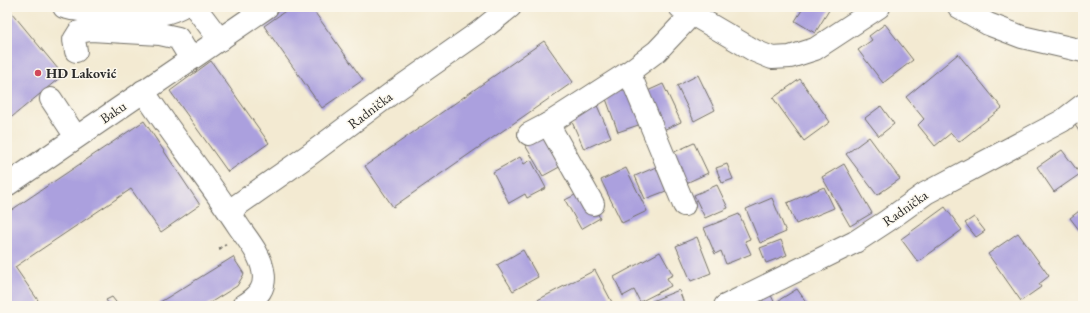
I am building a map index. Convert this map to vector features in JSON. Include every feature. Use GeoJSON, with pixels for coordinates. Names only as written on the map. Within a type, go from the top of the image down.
{"type":"FeatureCollection","features":[{"type":"Feature","properties":{"kind":"street"},"geometry":{"type":"LineString","coordinates":[[64,7],[72,10],[135,16],[165,14],[181,7]]}},
{"type":"Feature","properties":{"kind":"street"},"geometry":{"type":"LineString","coordinates":[[195,7],[220,40]]}},
{"type":"Feature","properties":{"kind":"street","name":"Baku"},"geometry":{"type":"LineString","coordinates":[[7,185],[267,7]]}},
{"type":"Feature","properties":{"kind":"street","name":"Radnička"},"geometry":{"type":"LineString","coordinates":[[229,211],[479,32],[510,7]]}},
{"type":"Feature","properties":{"kind":"street"},"geometry":{"type":"LineString","coordinates":[[593,204],[538,129],[629,72],[657,51],[686,10],[755,51],[772,58],[790,57],[815,49],[879,7]]}},
{"type":"Feature","properties":{"kind":"street"},"geometry":{"type":"LineString","coordinates":[[959,7],[988,24],[1022,37],[1083,51]]}},
{"type":"Feature","properties":{"kind":"street"},"geometry":{"type":"LineString","coordinates":[[76,51],[74,40],[79,32],[91,30],[160,34],[178,38],[191,59]]}},
{"type":"Feature","properties":{"kind":"street"},"geometry":{"type":"LineString","coordinates":[[629,72],[684,205]]}},
{"type":"Feature","properties":{"kind":"street"},"geometry":{"type":"LineString","coordinates":[[143,91],[229,211],[258,256],[263,270],[263,286],[255,299],[243,306]]}},
{"type":"Feature","properties":{"kind":"street"},"geometry":{"type":"LineString","coordinates":[[51,99],[76,137]]}},
{"type":"Feature","properties":{"kind":"street","name":"Radnička"},"geometry":{"type":"LineString","coordinates":[[725,306],[855,242],[926,193],[1062,121],[1083,105]]}},
{"type":"Feature","properties":{"kind":"building"},"geometry":{"type":"Polygon","coordinates":[[[7,7],[63,75],[7,121],[7,7]]]}},
{"type":"Feature","properties":{"kind":"building"},"geometry":{"type":"Polygon","coordinates":[[[291,7],[311,7],[363,80],[322,108],[264,26],[291,7]]]}},
{"type":"Feature","properties":{"kind":"building"},"geometry":{"type":"Polygon","coordinates":[[[804,7],[831,7],[815,33],[795,21],[804,7]]]}},
{"type":"Feature","properties":{"kind":"building"},"geometry":{"type":"Polygon","coordinates":[[[885,24],[913,60],[883,83],[858,50],[872,40],[869,36],[885,24]]]}},
{"type":"Feature","properties":{"kind":"building"},"geometry":{"type":"Polygon","coordinates":[[[544,41],[573,82],[393,207],[365,166],[544,41]]]}},
{"type":"Feature","properties":{"kind":"building"},"geometry":{"type":"Polygon","coordinates":[[[958,54],[1002,108],[959,142],[951,133],[935,146],[918,125],[924,119],[906,97],[958,54]]]}},
{"type":"Feature","properties":{"kind":"building"},"geometry":{"type":"Polygon","coordinates":[[[211,61],[269,143],[228,172],[170,91],[211,61]]]}},
{"type":"Feature","properties":{"kind":"building"},"geometry":{"type":"Polygon","coordinates":[[[698,75],[715,110],[694,121],[677,86],[698,75]]]}},
{"type":"Feature","properties":{"kind":"building"},"geometry":{"type":"Polygon","coordinates":[[[800,79],[830,122],[804,141],[773,98],[800,79]]]}},
{"type":"Feature","properties":{"kind":"building"},"geometry":{"type":"Polygon","coordinates":[[[663,84],[681,122],[661,131],[643,93],[663,84]]]}},
{"type":"Feature","properties":{"kind":"building"},"geometry":{"type":"Polygon","coordinates":[[[635,86],[647,122],[618,132],[605,96],[635,86]]]}},
{"type":"Feature","properties":{"kind":"building"},"geometry":{"type":"Polygon","coordinates":[[[595,101],[611,137],[584,149],[568,113],[595,101]]]}},
{"type":"Feature","properties":{"kind":"building"},"geometry":{"type":"Polygon","coordinates":[[[881,106],[894,124],[879,136],[865,118],[881,106]]]}},
{"type":"Feature","properties":{"kind":"building"},"geometry":{"type":"Polygon","coordinates":[[[1083,120],[1083,137],[1075,125],[1083,120]]]}},
{"type":"Feature","properties":{"kind":"building"},"geometry":{"type":"Polygon","coordinates":[[[144,121],[200,205],[161,232],[131,189],[15,267],[42,306],[7,306],[7,213],[144,121]]]}},
{"type":"Feature","properties":{"kind":"building"},"geometry":{"type":"Polygon","coordinates":[[[548,133],[565,164],[543,176],[525,145],[548,133]]]}},
{"type":"Feature","properties":{"kind":"building"},"geometry":{"type":"Polygon","coordinates":[[[869,137],[900,179],[877,195],[846,154],[869,137]]]}},
{"type":"Feature","properties":{"kind":"building"},"geometry":{"type":"Polygon","coordinates":[[[694,143],[708,173],[684,184],[670,154],[694,143]]]}},
{"type":"Feature","properties":{"kind":"building"},"geometry":{"type":"Polygon","coordinates":[[[1062,150],[1080,174],[1054,192],[1037,167],[1062,150]]]}},
{"type":"Feature","properties":{"kind":"building"},"geometry":{"type":"Polygon","coordinates":[[[520,157],[524,164],[531,160],[546,188],[527,198],[525,194],[509,203],[493,172],[520,157]]]}},
{"type":"Feature","properties":{"kind":"building"},"geometry":{"type":"Polygon","coordinates":[[[727,164],[733,179],[722,183],[716,168],[727,164]]]}},
{"type":"Feature","properties":{"kind":"building"},"geometry":{"type":"Polygon","coordinates":[[[844,164],[872,213],[850,226],[822,177],[844,164]]]}},
{"type":"Feature","properties":{"kind":"building"},"geometry":{"type":"Polygon","coordinates":[[[656,167],[666,191],[645,199],[635,176],[656,167]]]}},
{"type":"Feature","properties":{"kind":"building"},"geometry":{"type":"Polygon","coordinates":[[[626,168],[647,211],[622,223],[601,180],[626,168]]]}},
{"type":"Feature","properties":{"kind":"building"},"geometry":{"type":"Polygon","coordinates":[[[717,185],[728,208],[705,218],[694,195],[717,185]]]}},
{"type":"Feature","properties":{"kind":"building"},"geometry":{"type":"Polygon","coordinates":[[[824,187],[834,208],[796,224],[787,203],[824,187]]]}},
{"type":"Feature","properties":{"kind":"building"},"geometry":{"type":"Polygon","coordinates":[[[585,190],[600,218],[581,229],[565,200],[585,190]]]}},
{"type":"Feature","properties":{"kind":"building"},"geometry":{"type":"Polygon","coordinates":[[[772,198],[786,232],[760,243],[746,209],[772,198]]]}},
{"type":"Feature","properties":{"kind":"building"},"geometry":{"type":"Polygon","coordinates":[[[945,207],[962,230],[918,262],[901,239],[945,207]]]}},
{"type":"Feature","properties":{"kind":"building"},"geometry":{"type":"Polygon","coordinates":[[[1083,208],[1083,235],[1070,218],[1083,208]]]}},
{"type":"Feature","properties":{"kind":"building"},"geometry":{"type":"Polygon","coordinates":[[[739,214],[750,239],[745,241],[751,254],[726,264],[721,251],[715,254],[704,228],[739,214]]]}},
{"type":"Feature","properties":{"kind":"building"},"geometry":{"type":"Polygon","coordinates":[[[974,217],[985,231],[976,237],[965,223],[974,217]]]}},
{"type":"Feature","properties":{"kind":"building"},"geometry":{"type":"Polygon","coordinates":[[[1018,233],[1049,276],[1039,284],[1041,287],[1021,301],[988,254],[1018,233]]]}},
{"type":"Feature","properties":{"kind":"building"},"geometry":{"type":"Polygon","coordinates":[[[697,237],[711,273],[691,281],[676,246],[697,237]]]}},
{"type":"Feature","properties":{"kind":"building"},"geometry":{"type":"Polygon","coordinates":[[[781,240],[787,255],[766,263],[760,248],[781,240]]]}},
{"type":"Feature","properties":{"kind":"building"},"geometry":{"type":"Polygon","coordinates":[[[523,250],[538,277],[513,291],[497,265],[523,250]]]}},
{"type":"Feature","properties":{"kind":"building"},"geometry":{"type":"Polygon","coordinates":[[[660,252],[673,275],[667,278],[671,286],[640,302],[634,290],[623,296],[614,277],[660,252]]]}},
{"type":"Feature","properties":{"kind":"building"},"geometry":{"type":"Polygon","coordinates":[[[233,257],[244,274],[237,286],[205,306],[158,306],[157,304],[233,257]]]}},
{"type":"Feature","properties":{"kind":"building"},"geometry":{"type":"Polygon","coordinates":[[[595,270],[614,306],[526,306],[595,270]]]}},
{"type":"Feature","properties":{"kind":"building"},"geometry":{"type":"Polygon","coordinates":[[[797,289],[809,306],[779,306],[776,302],[797,289]]]}},
{"type":"Feature","properties":{"kind":"building"},"geometry":{"type":"Polygon","coordinates":[[[679,290],[685,306],[654,306],[652,301],[679,290]]]}},
{"type":"Feature","properties":{"kind":"building"},"geometry":{"type":"Polygon","coordinates":[[[770,293],[776,306],[756,306],[754,300],[770,293]]]}},
{"type":"Feature","properties":{"kind":"building"},"geometry":{"type":"Polygon","coordinates":[[[112,297],[119,306],[110,306],[106,300],[112,297]]]}},
{"type":"Feature","properties":{"kind":"place","name":"HD Laković"},"geometry":{"type":"Point","coordinates":[38,73]}}]}
